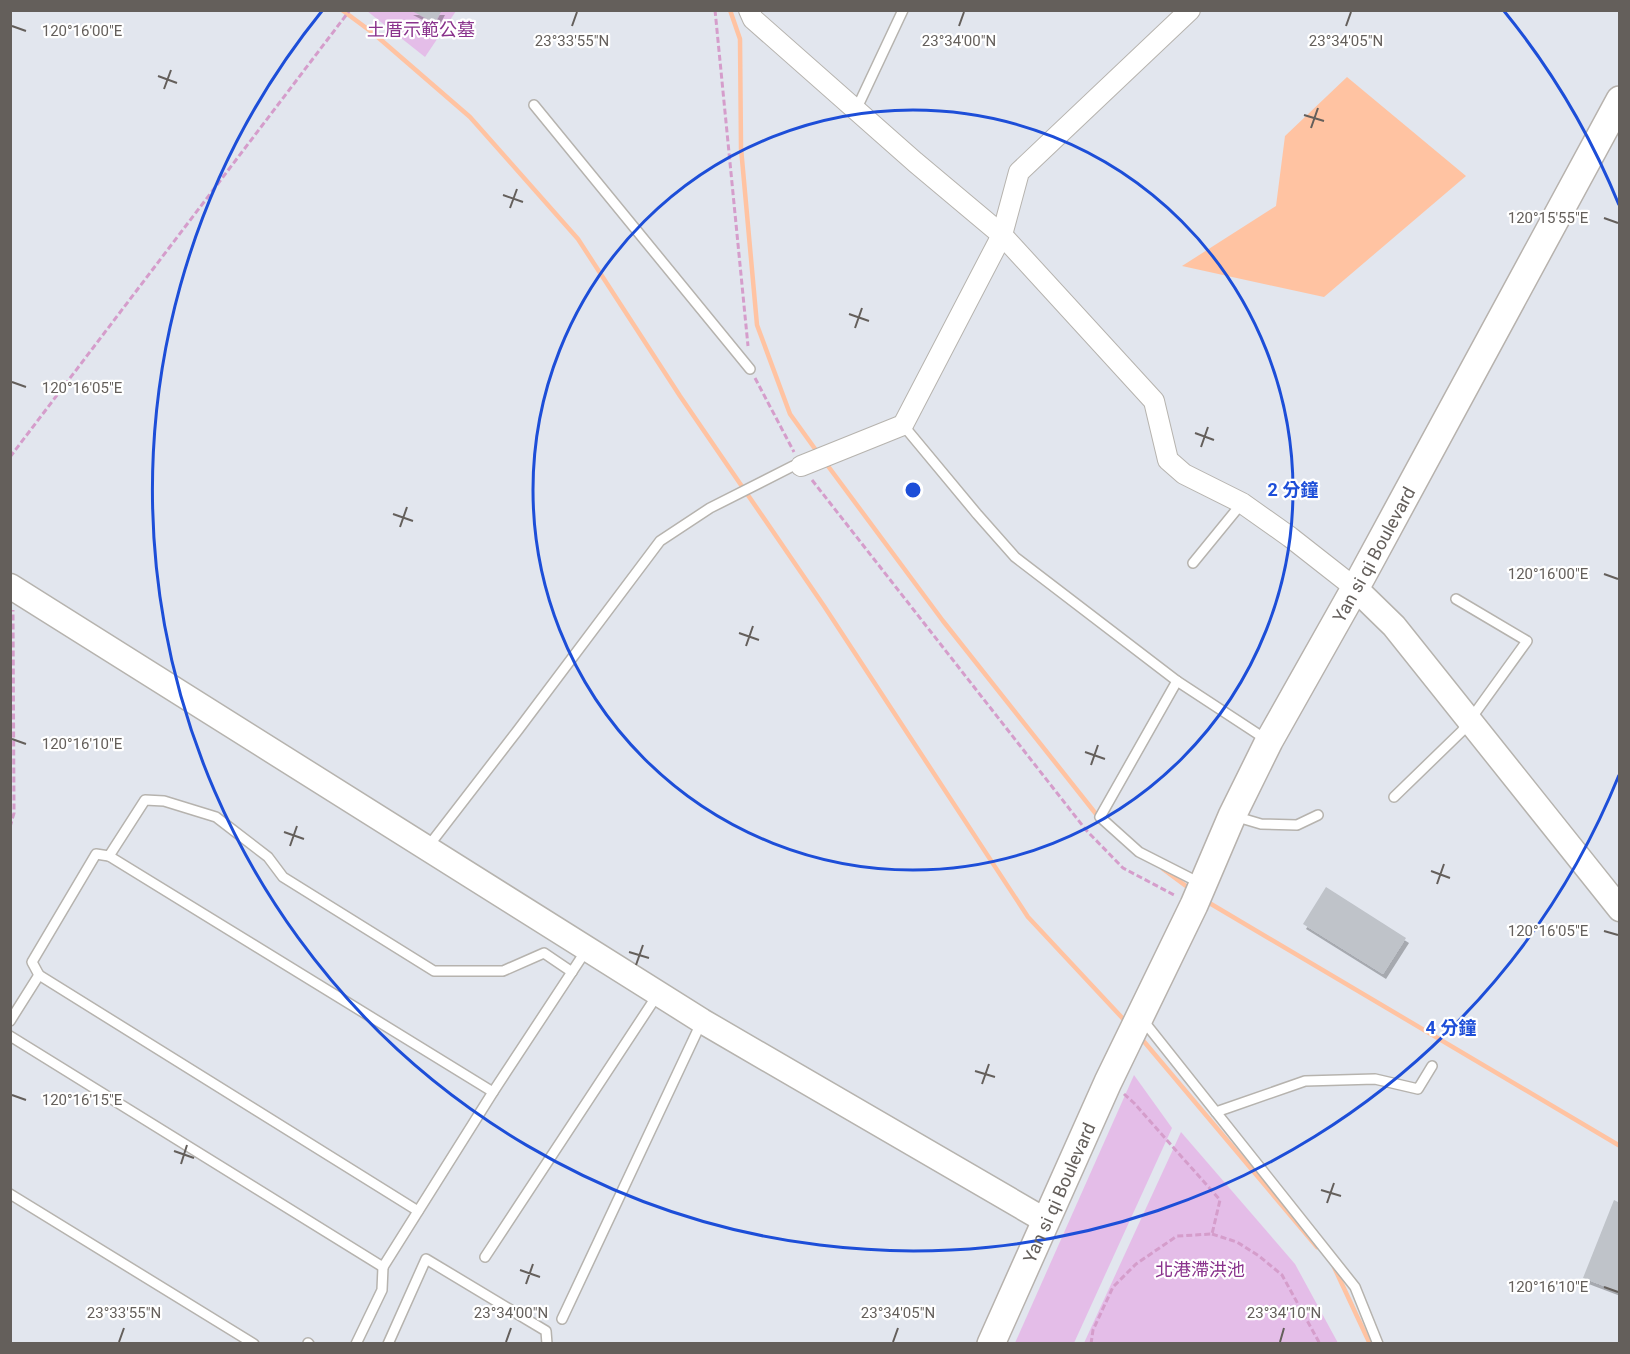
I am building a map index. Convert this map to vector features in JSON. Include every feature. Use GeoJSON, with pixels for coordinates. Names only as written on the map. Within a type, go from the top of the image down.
{"type":"FeatureCollection","features":[{"type":"Feature","properties":{"kind":"main road","name":"Yan si qi Boulevard"},"geometry":{"type":"LineString","coordinates":[[991,1344],[1108,1082],[1269,741],[1620,100]]}},
{"type":"Feature","properties":{"kind":"street"},"geometry":{"type":"LineString","coordinates":[[749,10],[753,18],[856,110],[1002,235],[1154,401],[1168,460],[1184,474],[1242,503],[1290,537],[1354,588],[1394,626],[1620,909]]}},
{"type":"Feature","properties":{"kind":"street"},"geometry":{"type":"LineString","coordinates":[[801,466],[903,425],[1002,235],[1019,172],[1190,10]]}},
{"type":"Feature","properties":{"kind":"street"},"geometry":{"type":"LineString","coordinates":[[12,586],[658,994],[1046,1221]]}},
{"type":"Feature","properties":{"kind":"lane"},"geometry":{"type":"LineString","coordinates":[[856,110],[903,10]]}},
{"type":"Feature","properties":{"kind":"lane"},"geometry":{"type":"LineString","coordinates":[[534,105],[750,369]]}},
{"type":"Feature","properties":{"kind":"lane"},"geometry":{"type":"LineString","coordinates":[[903,425],[976,514],[1015,557],[1177,681],[1269,741]]}},
{"type":"Feature","properties":{"kind":"lane"},"geometry":{"type":"LineString","coordinates":[[427,849],[660,541],[710,508],[793,466],[801,466]]}},
{"type":"Feature","properties":{"kind":"lane"},"geometry":{"type":"LineString","coordinates":[[1192,563],[1242,503]]}},
{"type":"Feature","properties":{"kind":"lane"},"geometry":{"type":"LineString","coordinates":[[1394,797],[1462,731],[1527,641],[1456,599]]}},
{"type":"Feature","properties":{"kind":"lane"},"geometry":{"type":"LineString","coordinates":[[1177,681],[1100,817],[1139,852],[1198,894]]}},
{"type":"Feature","properties":{"kind":"lane"},"geometry":{"type":"LineString","coordinates":[[109,856],[145,800],[164,801],[216,817],[268,857],[283,877],[434,971],[503,971],[544,953],[572,972]]}},
{"type":"Feature","properties":{"kind":"lane"},"geometry":{"type":"LineString","coordinates":[[1232,816],[1261,824],[1297,825],[1318,815]]}},
{"type":"Feature","properties":{"kind":"lane"},"geometry":{"type":"LineString","coordinates":[[418,1211],[39,975],[32,962],[96,854],[109,856],[493,1092]]}},
{"type":"Feature","properties":{"kind":"lane"},"geometry":{"type":"LineString","coordinates":[[357,1344],[382,1290],[383,1267],[586,949]]}},
{"type":"Feature","properties":{"kind":"lane"},"geometry":{"type":"LineString","coordinates":[[10,1021],[39,975]]}},
{"type":"Feature","properties":{"kind":"lane"},"geometry":{"type":"LineString","coordinates":[[485,1257],[658,994]]}},
{"type":"Feature","properties":{"kind":"lane"},"geometry":{"type":"LineString","coordinates":[[1140,1017],[1355,1287],[1378,1344]]}},
{"type":"Feature","properties":{"kind":"lane"},"geometry":{"type":"LineString","coordinates":[[562,1319],[702,1021]]}},
{"type":"Feature","properties":{"kind":"lane"},"geometry":{"type":"LineString","coordinates":[[10,1036],[383,1267]]}},
{"type":"Feature","properties":{"kind":"lane"},"geometry":{"type":"LineString","coordinates":[[1216,1112],[1305,1081],[1375,1079],[1418,1089],[1432,1066]]}},
{"type":"Feature","properties":{"kind":"lane"},"geometry":{"type":"LineString","coordinates":[[10,1194],[254,1344]]}},
{"type":"Feature","properties":{"kind":"lane"},"geometry":{"type":"LineString","coordinates":[[388,1344],[426,1259],[546,1331],[547,1344]]}},
{"type":"Feature","properties":{"kind":"path"},"geometry":{"type":"LineString","coordinates":[[10,457],[350,10]]}},
{"type":"Feature","properties":{"kind":"path"},"geometry":{"type":"LineString","coordinates":[[716,10],[750,369],[801,466],[1086,830],[1123,868],[1198,894]]}},
{"type":"Feature","properties":{"kind":"path"},"geometry":{"type":"LineString","coordinates":[[10,826],[14,813],[12,586]]}},
{"type":"Feature","properties":{"kind":"path"},"geometry":{"type":"LineString","coordinates":[[1108,1082],[1134,1103],[1220,1200],[1212,1234]]}},
{"type":"Feature","properties":{"kind":"path"},"geometry":{"type":"LineString","coordinates":[[1091,1344],[1093,1330],[1113,1287],[1137,1264],[1177,1236],[1212,1234],[1237,1242],[1282,1275],[1320,1344]]}},
{"type":"Feature","properties":{"kind":"green space","name":"土厝示範公墓"},"geometry":{"type":"Polygon","coordinates":[[[367,11],[456,11],[425,57],[367,11]]]}},
{"type":"Feature","properties":{"kind":"green space"},"geometry":{"type":"Polygon","coordinates":[[[1134,1075],[1172,1128],[1074,1343],[1015,1343],[1134,1075]]]}},
{"type":"Feature","properties":{"kind":"green space","name":"北港滯洪池"},"geometry":{"type":"Polygon","coordinates":[[[1181,1132],[1295,1264],[1338,1343],[1084,1343],[1181,1132]]]}},
{"type":"Feature","properties":{"kind":"shaded area"},"geometry":{"type":"Polygon","coordinates":[[[1347,77],[1466,176],[1324,297],[1182,266],[1276,206],[1285,136],[1347,77]]]}},
{"type":"Feature","properties":{"kind":"building"},"geometry":{"type":"Polygon","coordinates":[[[410,10],[442,10],[435,23],[410,10]]]}},
{"type":"Feature","properties":{"kind":"building"},"geometry":{"type":"Polygon","coordinates":[[[1326,887],[1406,938],[1383,974],[1303,924],[1326,887]]]}},
{"type":"Feature","properties":{"kind":"building"},"geometry":{"type":"Polygon","coordinates":[[[1614,1200],[1620,1203],[1620,1292],[1583,1278],[1614,1200]]]}},
{"type":"Feature","properties":{"kind":"waterway"},"geometry":{"type":"LineString","coordinates":[[342,10],[373,33],[470,117],[578,239],[680,396],[824,606],[1028,917],[1127,1023]]}},
{"type":"Feature","properties":{"kind":"waterway"},"geometry":{"type":"LineString","coordinates":[[730,10],[740,39],[741,148],[757,325],[790,414],[818,453]]}},
{"type":"Feature","properties":{"kind":"waterway"},"geometry":{"type":"LineString","coordinates":[[825,462],[943,621],[1100,819]]}},
{"type":"Feature","properties":{"kind":"waterway"},"geometry":{"type":"LineString","coordinates":[[1163,869],[1190,889]]}},
{"type":"Feature","properties":{"kind":"waterway"},"geometry":{"type":"LineString","coordinates":[[1206,901],[1620,1146]]}},
{"type":"Feature","properties":{"kind":"waterway"},"geometry":{"type":"LineString","coordinates":[[1141,1038],[1317,1247]]}},
{"type":"Feature","properties":{"kind":"waterway"},"geometry":{"type":"LineString","coordinates":[[1334,1267],[1370,1344]]}}]}
